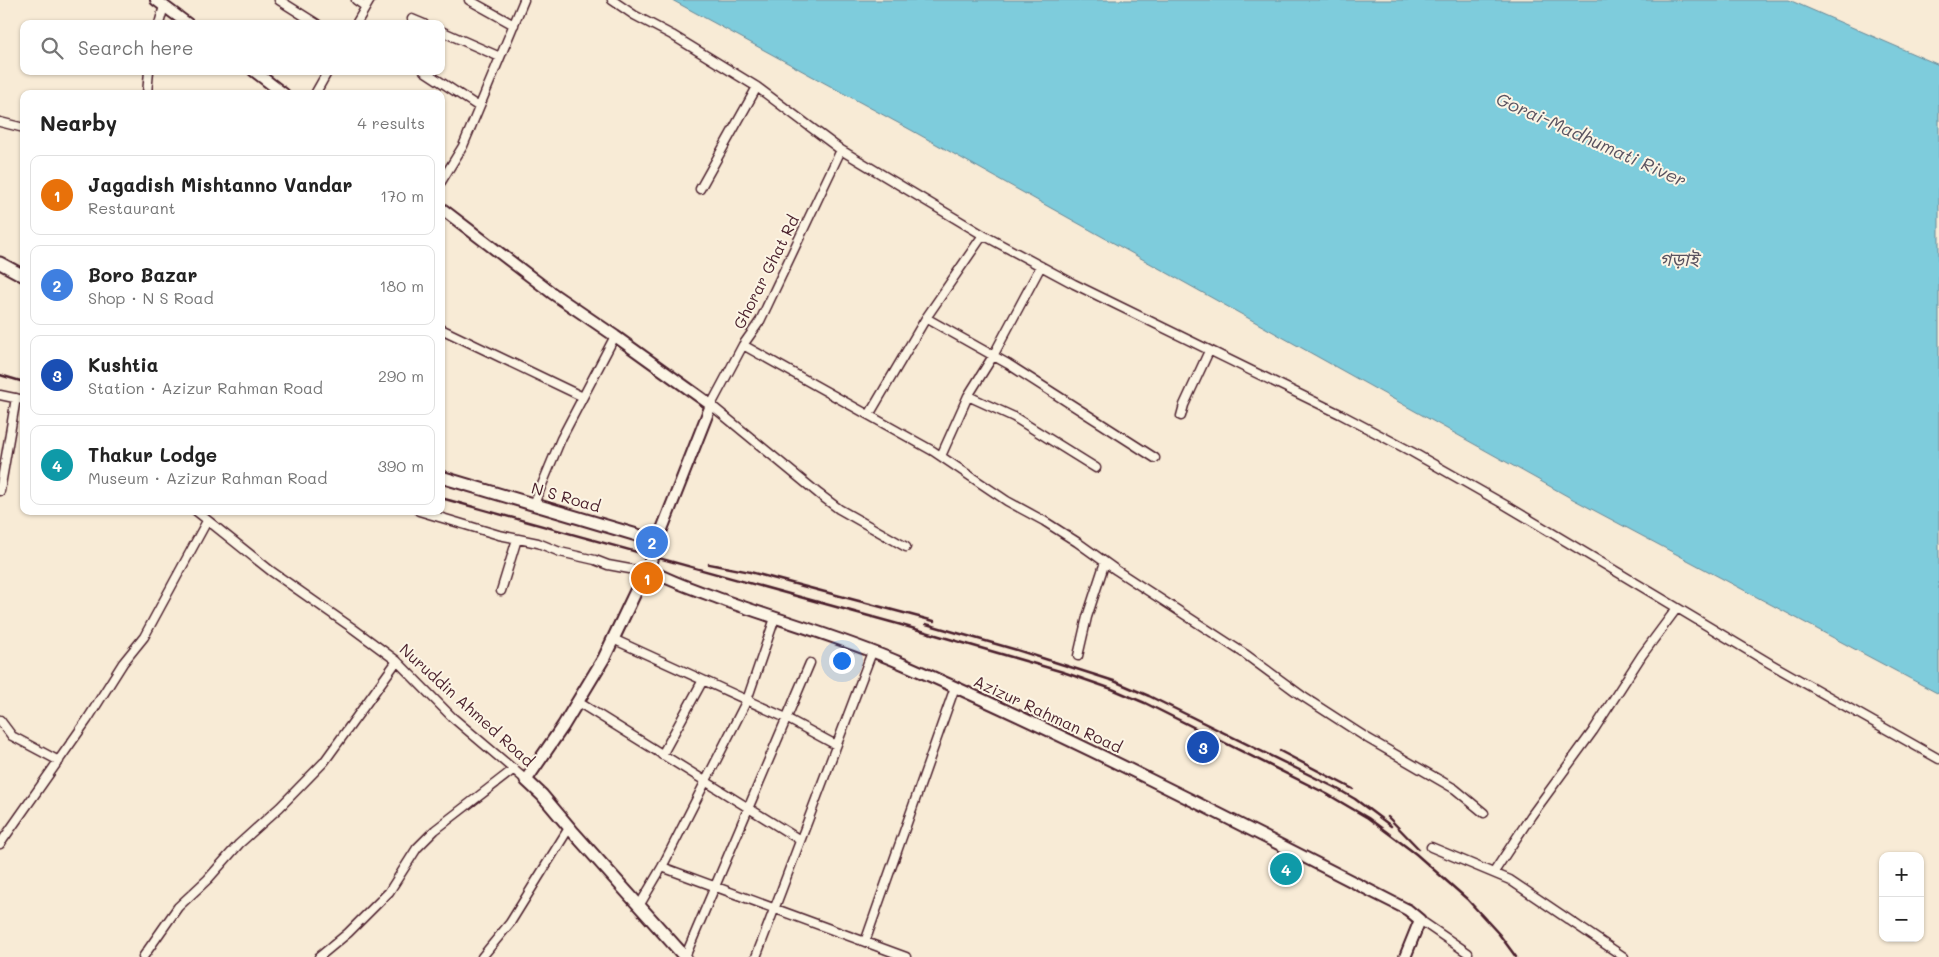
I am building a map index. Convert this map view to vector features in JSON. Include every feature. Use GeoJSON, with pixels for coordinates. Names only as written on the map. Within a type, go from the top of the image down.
{"type":"FeatureCollection","features":[{"type":"Feature","properties":{"kind":"main road"},"geometry":{"type":"LineString","coordinates":[[0,263],[20,274]]}},
{"type":"Feature","properties":{"kind":"main road","name":"N S Road"},"geometry":{"type":"LineString","coordinates":[[445,478],[646,538],[655,547]]}},
{"type":"Feature","properties":{"kind":"main road"},"geometry":{"type":"LineString","coordinates":[[526,780],[578,702],[613,639],[647,570],[655,547]]}},
{"type":"Feature","properties":{"kind":"main road","name":"Nuruddin Ahmed Road"},"geometry":{"type":"LineString","coordinates":[[526,780],[542,795],[685,957]]}},
{"type":"Feature","properties":{"kind":"street"},"geometry":{"type":"LineString","coordinates":[[279,0],[311,20]]}},
{"type":"Feature","properties":{"kind":"street"},"geometry":{"type":"LineString","coordinates":[[356,0],[368,3],[358,20]]}},
{"type":"Feature","properties":{"kind":"street"},"geometry":{"type":"LineString","coordinates":[[469,0],[514,25]]}},
{"type":"Feature","properties":{"kind":"street"},"geometry":{"type":"LineString","coordinates":[[445,175],[463,146],[524,0]]}},
{"type":"Feature","properties":{"kind":"street"},"geometry":{"type":"LineString","coordinates":[[612,0],[634,15],[757,87],[841,150],[983,235],[1209,351],[1340,414],[1412,452],[1507,506],[1771,664],[1939,759]]}},
{"type":"Feature","properties":{"kind":"street"},"geometry":{"type":"LineString","coordinates":[[159,20],[160,3]]}},
{"type":"Feature","properties":{"kind":"street"},"geometry":{"type":"LineString","coordinates":[[160,3],[183,20]]}},
{"type":"Feature","properties":{"kind":"street"},"geometry":{"type":"LineString","coordinates":[[412,18],[416,20]]}},
{"type":"Feature","properties":{"kind":"street"},"geometry":{"type":"LineString","coordinates":[[445,33],[500,57]]}},
{"type":"Feature","properties":{"kind":"street"},"geometry":{"type":"LineString","coordinates":[[148,90],[149,75]]}},
{"type":"Feature","properties":{"kind":"street"},"geometry":{"type":"LineString","coordinates":[[259,75],[279,90]]}},
{"type":"Feature","properties":{"kind":"street"},"geometry":{"type":"LineString","coordinates":[[317,90],[326,75]]}},
{"type":"Feature","properties":{"kind":"street"},"geometry":{"type":"LineString","coordinates":[[430,75],[479,107]]}},
{"type":"Feature","properties":{"kind":"street"},"geometry":{"type":"LineString","coordinates":[[700,189],[757,87]]}},
{"type":"Feature","properties":{"kind":"street"},"geometry":{"type":"LineString","coordinates":[[0,122],[20,127]]}},
{"type":"Feature","properties":{"kind":"street","name":"Ghorar Ghat Rd"},"geometry":{"type":"LineString","coordinates":[[711,405],[743,345],[760,321],[841,150]]}},
{"type":"Feature","properties":{"kind":"street"},"geometry":{"type":"LineString","coordinates":[[445,211],[552,293],[711,405],[839,509],[906,547]]}},
{"type":"Feature","properties":{"kind":"street"},"geometry":{"type":"LineString","coordinates":[[869,415],[926,318],[983,235]]}},
{"type":"Feature","properties":{"kind":"street"},"geometry":{"type":"LineString","coordinates":[[941,456],[968,396],[993,356],[1041,266]]}},
{"type":"Feature","properties":{"kind":"street"},"geometry":{"type":"LineString","coordinates":[[926,318],[993,356],[1155,458]]}},
{"type":"Feature","properties":{"kind":"street"},"geometry":{"type":"LineString","coordinates":[[445,331],[583,397]]}},
{"type":"Feature","properties":{"kind":"street"},"geometry":{"type":"LineString","coordinates":[[534,504],[562,439],[615,336]]}},
{"type":"Feature","properties":{"kind":"street"},"geometry":{"type":"LineString","coordinates":[[743,345],[941,456],[1007,501],[1044,521],[1245,654],[1367,738],[1455,789],[1484,812]]}},
{"type":"Feature","properties":{"kind":"street"},"geometry":{"type":"LineString","coordinates":[[1181,416],[1184,405],[1209,351]]}},
{"type":"Feature","properties":{"kind":"street"},"geometry":{"type":"LineString","coordinates":[[0,395],[20,399],[0,491]]}},
{"type":"Feature","properties":{"kind":"street"},"geometry":{"type":"LineString","coordinates":[[968,396],[1014,416],[1096,468]]}},
{"type":"Feature","properties":{"kind":"street"},"geometry":{"type":"LineString","coordinates":[[655,547],[711,405]]}},
{"type":"Feature","properties":{"kind":"street","name":"Nuruddin Ahmed Road"},"geometry":{"type":"LineString","coordinates":[[200,515],[271,571],[351,626],[397,661],[452,717],[526,780]]}},
{"type":"Feature","properties":{"kind":"street"},"geometry":{"type":"LineString","coordinates":[[433,515],[517,539],[538,543],[560,552],[595,560],[608,566],[647,570]]}},
{"type":"Feature","properties":{"kind":"street"},"geometry":{"type":"LineString","coordinates":[[0,844],[102,698],[123,663],[144,638],[207,521]]}},
{"type":"Feature","properties":{"kind":"street"},"geometry":{"type":"LineString","coordinates":[[501,591],[517,539]]}},
{"type":"Feature","properties":{"kind":"street"},"geometry":{"type":"LineString","coordinates":[[1078,656],[1087,617],[1105,562]]}},
{"type":"Feature","properties":{"kind":"street","name":"Azizur Rahman Road"},"geometry":{"type":"LineString","coordinates":[[647,570],[670,581],[802,626],[901,663],[955,687],[1059,735],[1248,828],[1408,910],[1420,920]]}},
{"type":"Feature","properties":{"kind":"street"},"geometry":{"type":"LineString","coordinates":[[1494,872],[1593,731],[1642,655],[1677,608]]}},
{"type":"Feature","properties":{"kind":"street"},"geometry":{"type":"LineString","coordinates":[[639,906],[662,868],[747,700],[775,618]]}},
{"type":"Feature","properties":{"kind":"street"},"geometry":{"type":"LineString","coordinates":[[613,639],[786,718],[836,745]]}},
{"type":"Feature","properties":{"kind":"street"},"geometry":{"type":"LineString","coordinates":[[756,957],[872,652]]}},
{"type":"Feature","properties":{"kind":"street"},"geometry":{"type":"LineString","coordinates":[[143,957],[178,907],[208,879],[238,844],[324,762],[397,661]]}},
{"type":"Feature","properties":{"kind":"street"},"geometry":{"type":"LineString","coordinates":[[685,957],[810,663]]}},
{"type":"Feature","properties":{"kind":"street"},"geometry":{"type":"LineString","coordinates":[[662,755],[704,680]]}},
{"type":"Feature","properties":{"kind":"street"},"geometry":{"type":"LineString","coordinates":[[864,942],[955,687]]}},
{"type":"Feature","properties":{"kind":"street"},"geometry":{"type":"LineString","coordinates":[[578,702],[800,840]]}},
{"type":"Feature","properties":{"kind":"street"},"geometry":{"type":"LineString","coordinates":[[0,720],[12,736],[59,761]]}},
{"type":"Feature","properties":{"kind":"street"},"geometry":{"type":"LineString","coordinates":[[318,957],[348,933],[389,892],[417,848],[435,830],[514,769]]}},
{"type":"Feature","properties":{"kind":"street"},"geometry":{"type":"LineString","coordinates":[[482,957],[510,923],[570,828]]}},
{"type":"Feature","properties":{"kind":"street"},"geometry":{"type":"LineString","coordinates":[[1431,847],[1510,880],[1624,957]]}},
{"type":"Feature","properties":{"kind":"street"},"geometry":{"type":"LineString","coordinates":[[662,868],[906,957]]}},
{"type":"Feature","properties":{"kind":"street"},"geometry":{"type":"LineString","coordinates":[[1405,957],[1420,920],[1468,952]]}},
{"type":"Feature","properties":{"kind":"water","name":"গড়াই"},"geometry":{"type":"Polygon","coordinates":[[[672,0],[1789,0],[1939,65],[1939,694],[1569,497],[911,130],[672,0]]]}},
{"type":"Feature","properties":{"kind":"railway"},"geometry":{"type":"LineString","coordinates":[[0,375],[20,381]]}},
{"type":"Feature","properties":{"kind":"railway"},"geometry":{"type":"LineString","coordinates":[[445,499],[898,624],[1063,672],[1145,703],[1327,794],[1368,818],[1416,854],[1467,899],[1499,934],[1516,957]]}},
{"type":"Feature","properties":{"kind":"railway"},"geometry":{"type":"LineString","coordinates":[[709,564],[750,572],[934,621]]}},
{"type":"Feature","properties":{"kind":"railway"},"geometry":{"type":"LineString","coordinates":[[926,624],[1017,650],[1114,681],[1149,696],[1334,787],[1355,799],[1391,826]]}},
{"type":"Feature","properties":{"kind":"railway"},"geometry":{"type":"LineString","coordinates":[[1280,751],[1353,789]]}},
{"type":"Feature","properties":{"kind":"railway"},"geometry":{"type":"LineString","coordinates":[[1388,817],[1419,849]]}},
{"type":"Feature","properties":{"kind":"place","name":"Boro Bazar"},"geometry":{"type":"Point","coordinates":[652,542]}},
{"type":"Feature","properties":{"kind":"place","name":"Jagadish Mishtanno Vandar"},"geometry":{"type":"Point","coordinates":[647,578]}},
{"type":"Feature","properties":{"kind":"place","name":"Kushtia"},"geometry":{"type":"Point","coordinates":[1203,747]}},
{"type":"Feature","properties":{"kind":"place","name":"Thakur Lodge"},"geometry":{"type":"Point","coordinates":[1286,869]}},
{"type":"Feature","properties":{"kind":"water label","name":"Gorai-Madhumati River"},"geometry":{"type":"Point","coordinates":[1591,140]}}]}
